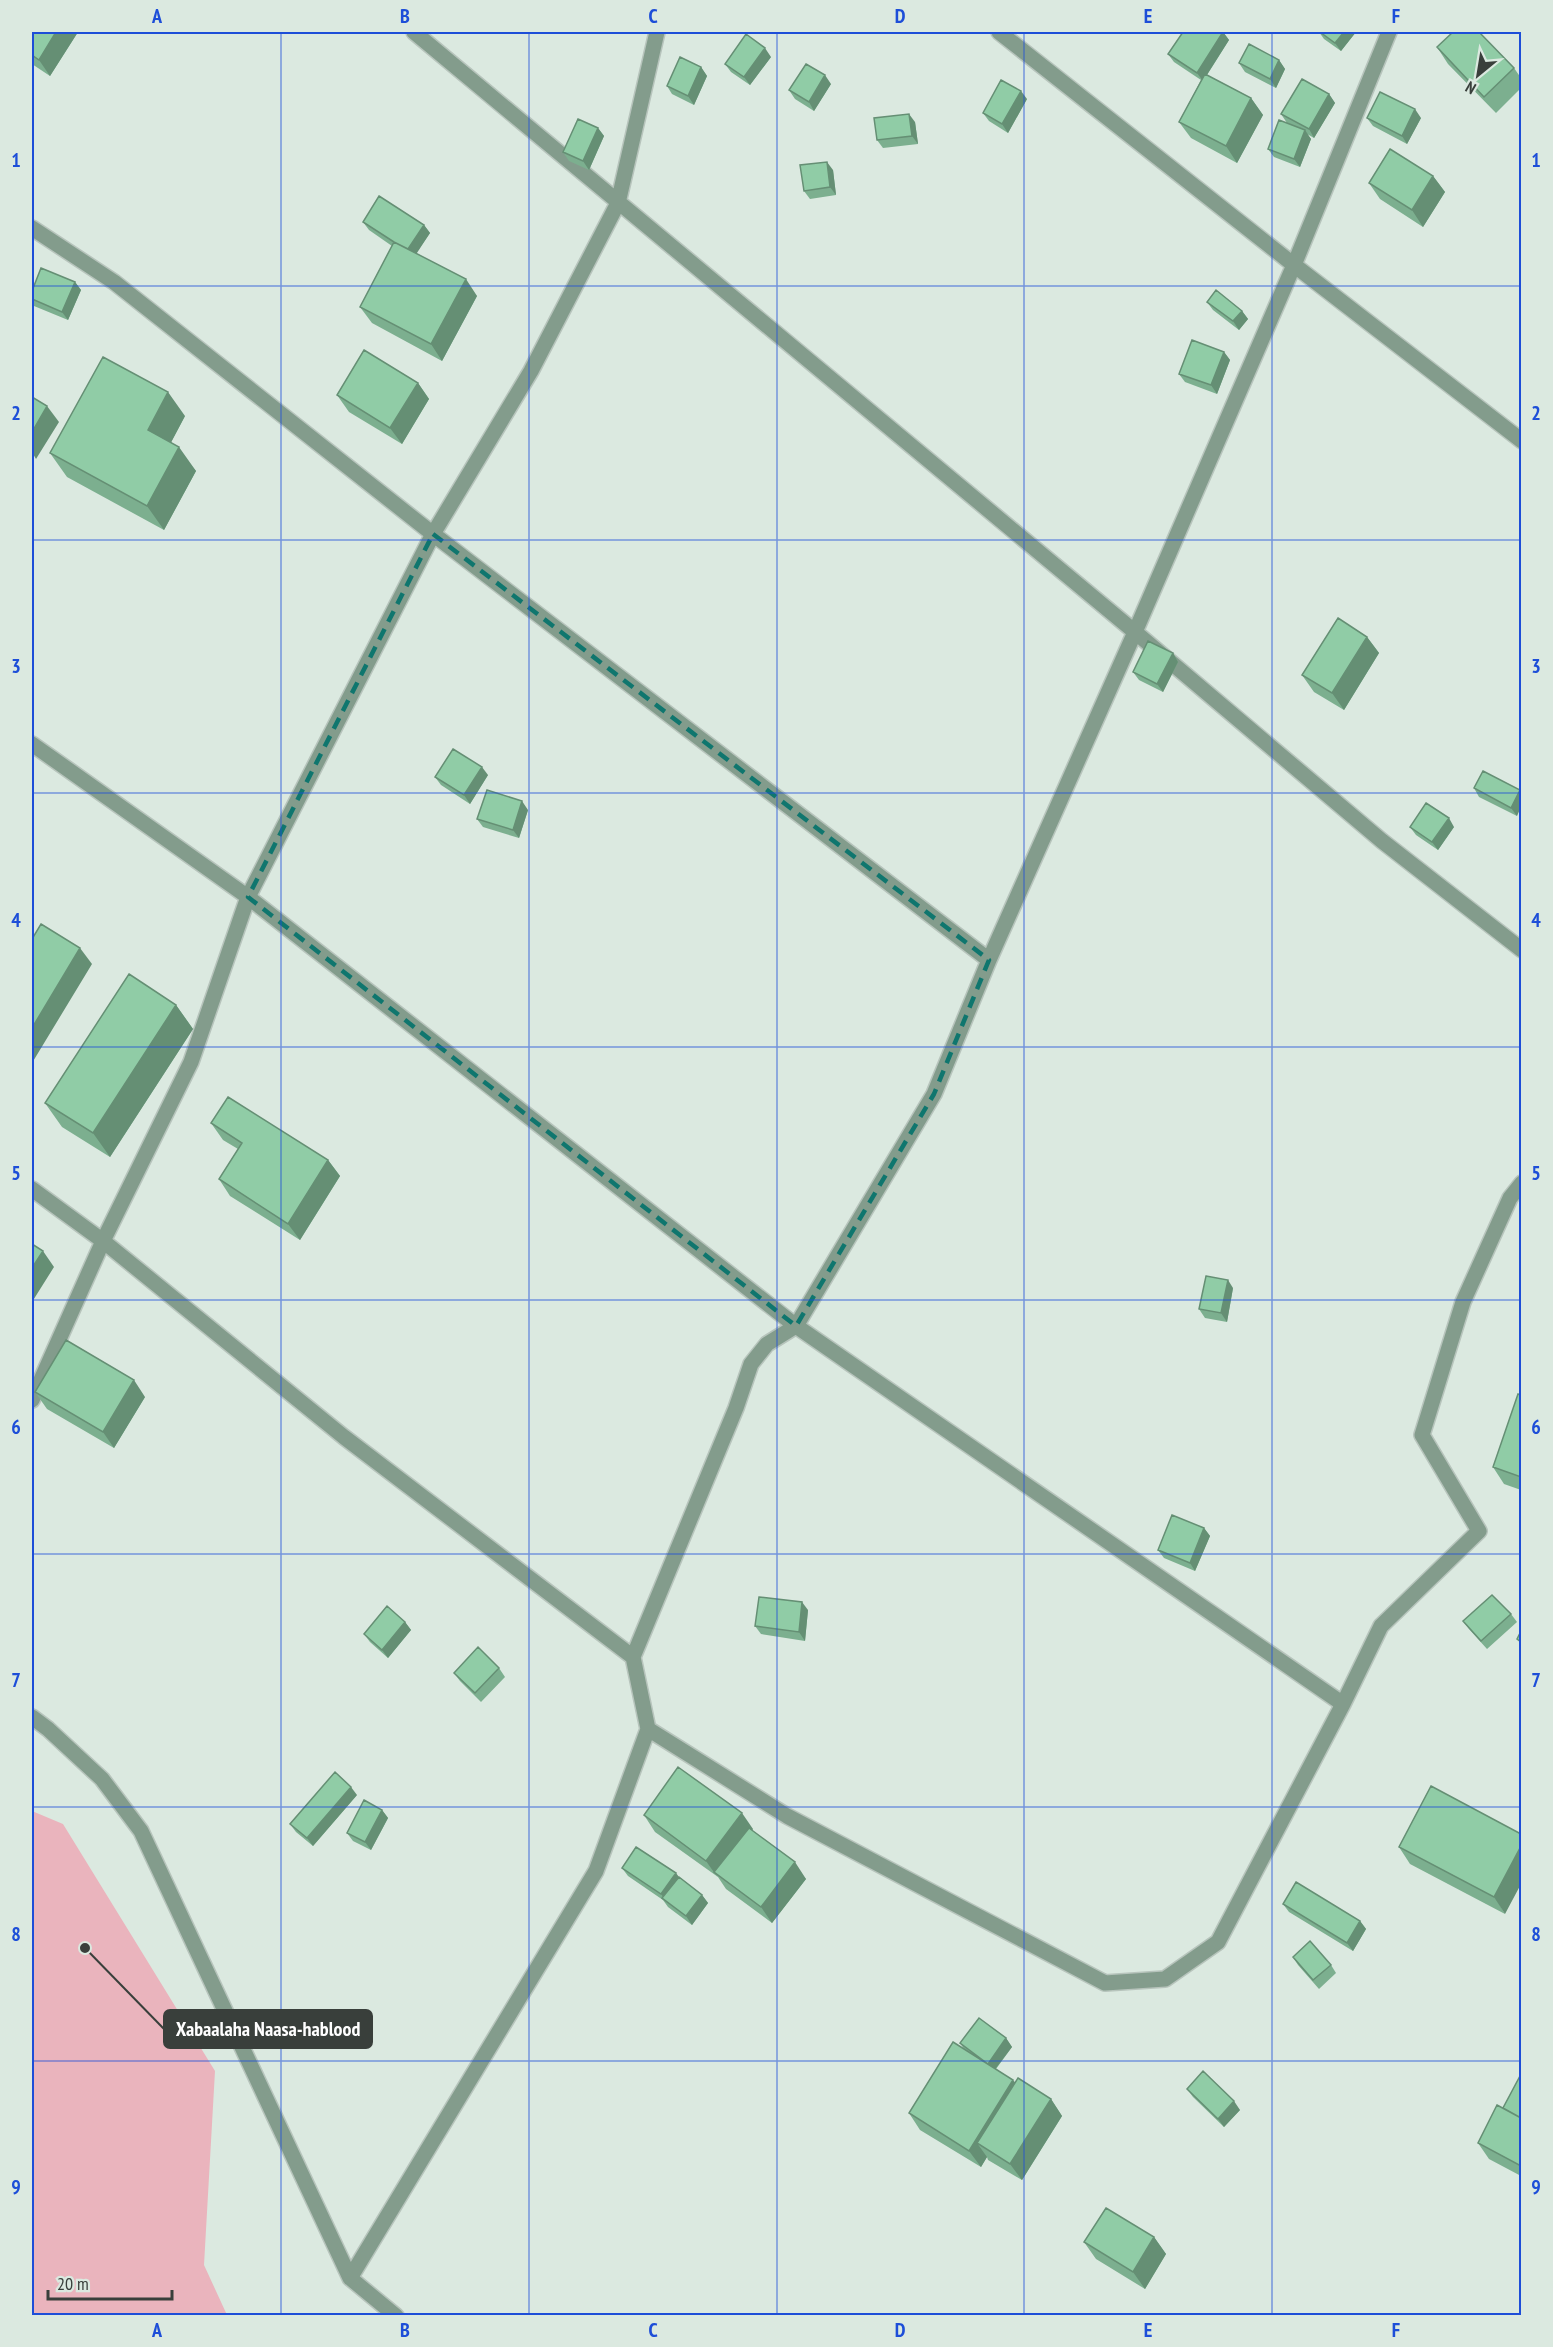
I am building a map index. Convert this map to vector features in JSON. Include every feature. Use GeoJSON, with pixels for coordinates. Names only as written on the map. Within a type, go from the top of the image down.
{"type":"FeatureCollection","features":[{"type":"Feature","properties":{"kind":"street"},"geometry":{"type":"LineString","coordinates":[[414,32],[1135,632],[1382,841],[1521,950]]}},
{"type":"Feature","properties":{"kind":"street"},"geometry":{"type":"LineString","coordinates":[[32,1400],[103,1241],[191,1062],[248,897],[433,534],[531,371],[618,203],[657,32]]}},
{"type":"Feature","properties":{"kind":"street"},"geometry":{"type":"LineString","coordinates":[[999,32],[1521,441]]}},
{"type":"Feature","properties":{"kind":"street"},"geometry":{"type":"LineString","coordinates":[[350,2278],[596,1871],[648,1729],[633,1657],[736,1408],[751,1364],[767,1344],[796,1326],[934,1094],[989,960],[1135,632],[1294,265],[1389,32]]}},
{"type":"Feature","properties":{"kind":"street"},"geometry":{"type":"LineString","coordinates":[[32,228],[114,282],[433,534],[989,960]]}},
{"type":"Feature","properties":{"kind":"street"},"geometry":{"type":"LineString","coordinates":[[32,744],[248,897],[796,1326],[1343,1704]]}},
{"type":"Feature","properties":{"kind":"street"},"geometry":{"type":"LineString","coordinates":[[648,1729],[787,1816],[1105,1983],[1165,1979],[1218,1942],[1343,1704],[1380,1626],[1479,1531],[1422,1435],[1464,1302],[1510,1198],[1521,1183]]}},
{"type":"Feature","properties":{"kind":"street"},"geometry":{"type":"LineString","coordinates":[[32,1189],[103,1241],[344,1437],[633,1657]]}},
{"type":"Feature","properties":{"kind":"street"},"geometry":{"type":"LineString","coordinates":[[32,1717],[102,1779],[141,1831],[350,2278],[396,2316]]}},
{"type":"Feature","properties":{"kind":"highlighted area"},"geometry":{"type":"Polygon","coordinates":[[[433,534],[989,960],[934,1094],[796,1326],[248,897],[433,534]]]}},
{"type":"Feature","properties":{"kind":"shaded area"},"geometry":{"type":"Polygon","coordinates":[[[32,1811],[63,1824],[215,2071],[204,2265],[227,2315],[32,2315],[32,1811]]]}},
{"type":"Feature","properties":{"kind":"building"},"geometry":{"type":"Polygon","coordinates":[[[32,32],[56,32],[39,60],[32,55],[32,32]]]}},
{"type":"Feature","properties":{"kind":"building"},"geometry":{"type":"Polygon","coordinates":[[[1183,32],[1223,32],[1197,73],[1168,54],[1183,32]]]}},
{"type":"Feature","properties":{"kind":"building"},"geometry":{"type":"Polygon","coordinates":[[[1320,32],[1344,32],[1335,43],[1320,32]]]}},
{"type":"Feature","properties":{"kind":"building"},"geometry":{"type":"Polygon","coordinates":[[[1453,32],[1479,32],[1514,68],[1484,97],[1437,47],[1453,32]]]}},
{"type":"Feature","properties":{"kind":"building"},"geometry":{"type":"Polygon","coordinates":[[[746,34],[765,48],[744,77],[725,64],[746,34]]]}},
{"type":"Feature","properties":{"kind":"building"},"geometry":{"type":"Polygon","coordinates":[[[1249,44],[1279,60],[1270,79],[1239,63],[1249,44]]]}},
{"type":"Feature","properties":{"kind":"building"},"geometry":{"type":"Polygon","coordinates":[[[680,57],[701,67],[688,96],[667,86],[680,57]]]}},
{"type":"Feature","properties":{"kind":"building"},"geometry":{"type":"Polygon","coordinates":[[[806,64],[825,75],[809,102],[789,90],[806,64]]]}},
{"type":"Feature","properties":{"kind":"building"},"geometry":{"type":"Polygon","coordinates":[[[1205,74],[1251,98],[1226,146],[1179,122],[1205,74]]]}},
{"type":"Feature","properties":{"kind":"building"},"geometry":{"type":"Polygon","coordinates":[[[1302,79],[1329,94],[1309,129],[1281,114],[1302,79]]]}},
{"type":"Feature","properties":{"kind":"building"},"geometry":{"type":"Polygon","coordinates":[[[1001,80],[1021,91],[1002,124],[983,113],[1001,80]]]}},
{"type":"Feature","properties":{"kind":"building"},"geometry":{"type":"Polygon","coordinates":[[[1380,92],[1415,109],[1402,136],[1367,118],[1380,92]]]}},
{"type":"Feature","properties":{"kind":"building"},"geometry":{"type":"Polygon","coordinates":[[[909,114],[912,136],[877,140],[874,118],[909,114]]]}},
{"type":"Feature","properties":{"kind":"building"},"geometry":{"type":"Polygon","coordinates":[[[578,119],[598,128],[583,161],[563,152],[578,119]]]}},
{"type":"Feature","properties":{"kind":"building"},"geometry":{"type":"Polygon","coordinates":[[[1279,120],[1305,130],[1294,159],[1268,149],[1279,120]]]}},
{"type":"Feature","properties":{"kind":"building"},"geometry":{"type":"Polygon","coordinates":[[[1390,149],[1433,176],[1412,210],[1369,183],[1390,149]]]}},
{"type":"Feature","properties":{"kind":"building"},"geometry":{"type":"Polygon","coordinates":[[[827,162],[830,187],[804,191],[800,165],[827,162]]]}},
{"type":"Feature","properties":{"kind":"building"},"geometry":{"type":"Polygon","coordinates":[[[379,196],[424,225],[408,249],[363,222],[379,196]]]}},
{"type":"Feature","properties":{"kind":"building"},"geometry":{"type":"Polygon","coordinates":[[[394,242],[466,279],[431,344],[360,307],[394,242]]]}},
{"type":"Feature","properties":{"kind":"building"},"geometry":{"type":"Polygon","coordinates":[[[41,268],[75,282],[62,312],[32,299],[32,291],[41,268]]]}},
{"type":"Feature","properties":{"kind":"building"},"geometry":{"type":"Polygon","coordinates":[[[1216,290],[1242,311],[1233,321],[1207,302],[1216,290]]]}},
{"type":"Feature","properties":{"kind":"building"},"geometry":{"type":"Polygon","coordinates":[[[1192,340],[1224,352],[1211,385],[1179,374],[1192,340]]]}},
{"type":"Feature","properties":{"kind":"building"},"geometry":{"type":"Polygon","coordinates":[[[364,350],[418,383],[390,428],[337,395],[364,350]]]}},
{"type":"Feature","properties":{"kind":"building"},"geometry":{"type":"Polygon","coordinates":[[[103,357],[168,392],[148,430],[179,447],[147,506],[50,453],[103,357]]]}},
{"type":"Feature","properties":{"kind":"building"},"geometry":{"type":"Polygon","coordinates":[[[32,397],[47,406],[32,432],[32,397]]]}},
{"type":"Feature","properties":{"kind":"building"},"geometry":{"type":"Polygon","coordinates":[[[1338,618],[1367,637],[1332,693],[1302,675],[1338,618]]]}},
{"type":"Feature","properties":{"kind":"building"},"geometry":{"type":"Polygon","coordinates":[[[1148,641],[1173,653],[1157,684],[1133,672],[1148,641]]]}},
{"type":"Feature","properties":{"kind":"building"},"geometry":{"type":"Polygon","coordinates":[[[453,749],[482,767],[464,795],[435,777],[453,749]]]}},
{"type":"Feature","properties":{"kind":"building"},"geometry":{"type":"Polygon","coordinates":[[[1483,771],[1520,790],[1511,808],[1474,788],[1483,771]]]}},
{"type":"Feature","properties":{"kind":"building"},"geometry":{"type":"Polygon","coordinates":[[[487,790],[522,801],[513,830],[477,819],[487,790]]]}},
{"type":"Feature","properties":{"kind":"building"},"geometry":{"type":"Polygon","coordinates":[[[1426,803],[1449,818],[1432,842],[1410,827],[1426,803]]]}},
{"type":"Feature","properties":{"kind":"building"},"geometry":{"type":"Polygon","coordinates":[[[41,924],[80,948],[32,1028],[32,939],[41,924]]]}},
{"type":"Feature","properties":{"kind":"building"},"geometry":{"type":"Polygon","coordinates":[[[129,974],[176,1005],[93,1133],[45,1103],[129,974]]]}},
{"type":"Feature","properties":{"kind":"building"},"geometry":{"type":"Polygon","coordinates":[[[228,1097],[328,1160],[288,1224],[219,1179],[242,1143],[211,1123],[228,1097]]]}},
{"type":"Feature","properties":{"kind":"building"},"geometry":{"type":"Polygon","coordinates":[[[32,1244],[43,1251],[32,1268],[32,1244]]]}},
{"type":"Feature","properties":{"kind":"building"},"geometry":{"type":"Polygon","coordinates":[[[1206,1276],[1228,1280],[1221,1313],[1199,1309],[1206,1276]]]}},
{"type":"Feature","properties":{"kind":"building"},"geometry":{"type":"Polygon","coordinates":[[[66,1340],[134,1380],[103,1432],[35,1392],[66,1340]]]}},
{"type":"Feature","properties":{"kind":"building"},"geometry":{"type":"Polygon","coordinates":[[[1518,1394],[1521,1395],[1521,1477],[1493,1467],[1518,1394]]]}},
{"type":"Feature","properties":{"kind":"building"},"geometry":{"type":"Polygon","coordinates":[[[1172,1515],[1204,1528],[1190,1563],[1158,1550],[1172,1515]]]}},
{"type":"Feature","properties":{"kind":"building"},"geometry":{"type":"Polygon","coordinates":[[[1492,1595],[1511,1614],[1481,1641],[1463,1621],[1492,1595]]]}},
{"type":"Feature","properties":{"kind":"building"},"geometry":{"type":"Polygon","coordinates":[[[759,1597],[802,1602],[799,1632],[755,1626],[759,1597]]]}},
{"type":"Feature","properties":{"kind":"building"},"geometry":{"type":"Polygon","coordinates":[[[387,1606],[405,1622],[382,1650],[364,1634],[387,1606]]]}},
{"type":"Feature","properties":{"kind":"building"},"geometry":{"type":"Polygon","coordinates":[[[478,1647],[499,1668],[475,1693],[454,1673],[478,1647]]]}},
{"type":"Feature","properties":{"kind":"building"},"geometry":{"type":"Polygon","coordinates":[[[678,1767],[742,1813],[706,1861],[644,1815],[678,1767]]]}},
{"type":"Feature","properties":{"kind":"building"},"geometry":{"type":"Polygon","coordinates":[[[335,1772],[351,1787],[307,1838],[290,1824],[335,1772]]]}},
{"type":"Feature","properties":{"kind":"building"},"geometry":{"type":"Polygon","coordinates":[[[1431,1786],[1521,1834],[1521,1846],[1494,1897],[1399,1847],[1431,1786]]]}},
{"type":"Feature","properties":{"kind":"building"},"geometry":{"type":"Polygon","coordinates":[[[364,1800],[382,1810],[365,1842],[347,1833],[364,1800]]]}},
{"type":"Feature","properties":{"kind":"building"},"geometry":{"type":"Polygon","coordinates":[[[749,1828],[795,1862],[761,1907],[714,1872],[749,1828]]]}},
{"type":"Feature","properties":{"kind":"building"},"geometry":{"type":"Polygon","coordinates":[[[636,1847],[676,1873],[661,1894],[622,1868],[636,1847]]]}},
{"type":"Feature","properties":{"kind":"building"},"geometry":{"type":"Polygon","coordinates":[[[679,1877],[702,1895],[686,1916],[662,1898],[679,1877]]]}},
{"type":"Feature","properties":{"kind":"building"},"geometry":{"type":"Polygon","coordinates":[[[1296,1882],[1360,1921],[1347,1943],[1283,1904],[1296,1882]]]}},
{"type":"Feature","properties":{"kind":"building"},"geometry":{"type":"Polygon","coordinates":[[[1310,1941],[1331,1965],[1313,1980],[1293,1957],[1310,1941]]]}},
{"type":"Feature","properties":{"kind":"building"},"geometry":{"type":"Polygon","coordinates":[[[979,2018],[1006,2038],[988,2064],[960,2043],[979,2018]]]}},
{"type":"Feature","properties":{"kind":"building"},"geometry":{"type":"Polygon","coordinates":[[[953,2042],[1013,2080],[969,2151],[909,2113],[953,2042]]]}},
{"type":"Feature","properties":{"kind":"building"},"geometry":{"type":"Polygon","coordinates":[[[1203,2071],[1234,2101],[1218,2119],[1187,2089],[1203,2071]]]}},
{"type":"Feature","properties":{"kind":"building"},"geometry":{"type":"Polygon","coordinates":[[[1521,2077],[1521,2118],[1503,2108],[1521,2077]]]}},
{"type":"Feature","properties":{"kind":"building"},"geometry":{"type":"Polygon","coordinates":[[[1018,2078],[1051,2099],[1010,2164],[977,2143],[1018,2078]]]}},
{"type":"Feature","properties":{"kind":"building"},"geometry":{"type":"Polygon","coordinates":[[[1497,2105],[1521,2118],[1521,2166],[1478,2143],[1497,2105]]]}},
{"type":"Feature","properties":{"kind":"building"},"geometry":{"type":"Polygon","coordinates":[[[1106,2208],[1154,2237],[1133,2272],[1084,2242],[1106,2208]]]}},
{"type":"Feature","properties":{"kind":"place","name":"Xabaalaha Naasa-hablood"},"geometry":{"type":"Point","coordinates":[85,1948]}}]}
